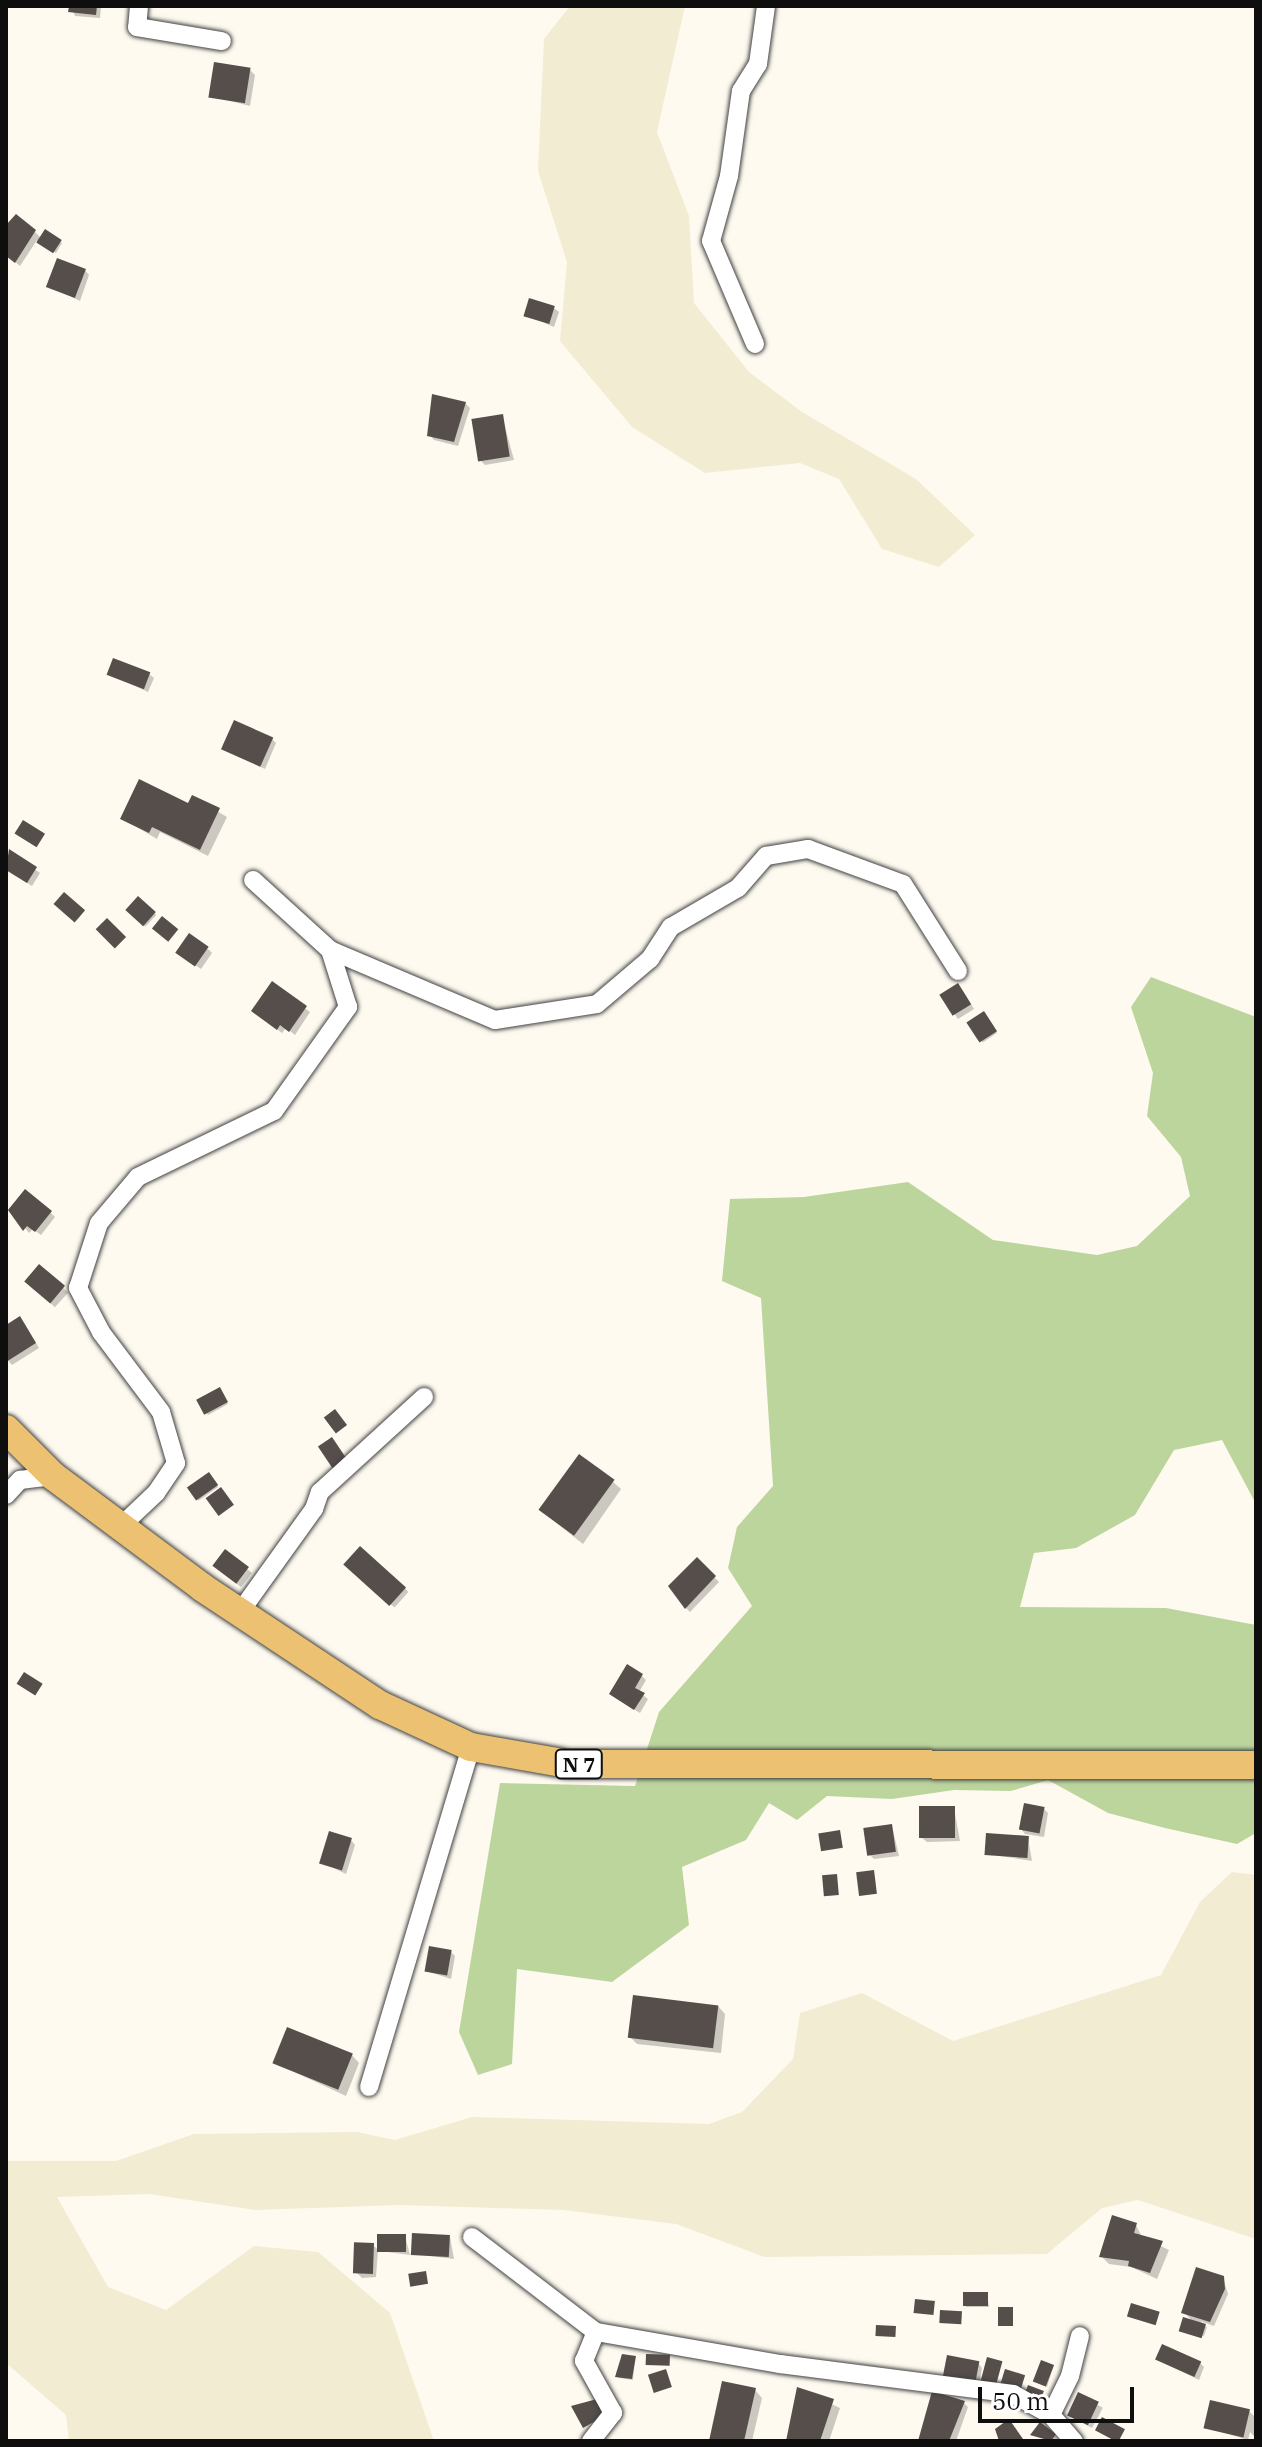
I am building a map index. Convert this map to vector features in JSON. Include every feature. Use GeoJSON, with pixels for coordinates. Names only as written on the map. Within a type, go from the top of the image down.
{"type":"FeatureCollection","features":[{"type":"Feature","properties":{"kind":"main road","name":"N 7"},"geometry":{"type":"LineString","coordinates":[[6,1429],[53,1476],[240,1612],[380,1705],[471,1747],[568,1764],[1256,1765]]}},
{"type":"Feature","properties":{"kind":"street"},"geometry":{"type":"LineString","coordinates":[[139,6],[137,27],[222,41]]}},
{"type":"Feature","properties":{"kind":"street"},"geometry":{"type":"LineString","coordinates":[[755,344],[711,241],[729,176],[741,91],[758,64],[766,6]]}},
{"type":"Feature","properties":{"kind":"street"},"geometry":{"type":"LineString","coordinates":[[253,880],[330,950],[495,1020],[597,1004],[650,959],[671,927],[738,888],[766,856],[808,849],[903,884],[958,971]]}},
{"type":"Feature","properties":{"kind":"street"},"geometry":{"type":"LineString","coordinates":[[120,1527],[156,1493],[176,1463],[161,1412],[101,1332],[78,1288],[99,1223],[138,1177],[274,1111],[348,1007],[330,950]]}},
{"type":"Feature","properties":{"kind":"street"},"geometry":{"type":"LineString","coordinates":[[240,1612],[314,1509],[320,1492],[424,1397]]}},
{"type":"Feature","properties":{"kind":"street"},"geometry":{"type":"LineString","coordinates":[[6,1495],[20,1480],[53,1476]]}},
{"type":"Feature","properties":{"kind":"street"},"geometry":{"type":"LineString","coordinates":[[369,2087],[471,1747]]}},
{"type":"Feature","properties":{"kind":"street"},"geometry":{"type":"LineString","coordinates":[[472,2237],[596,2332],[780,2364],[1013,2394],[1051,2415],[1074,2441]]}},
{"type":"Feature","properties":{"kind":"street"},"geometry":{"type":"LineString","coordinates":[[591,2441],[613,2413],[584,2361],[596,2332]]}},
{"type":"Feature","properties":{"kind":"street"},"geometry":{"type":"LineString","coordinates":[[1051,2415],[1070,2376],[1080,2336]]}},
{"type":"Feature","properties":{"kind":"shaded area"},"geometry":{"type":"Polygon","coordinates":[[[570,6],[685,6],[657,132],[689,216],[694,303],[749,372],[802,412],[916,479],[975,535],[939,567],[882,549],[839,479],[800,463],[705,473],[632,427],[560,341],[567,262],[538,171],[544,39],[570,6]]]}},
{"type":"Feature","properties":{"kind":"shaded area"},"geometry":{"type":"Polygon","coordinates":[[[1232,1872],[1256,1875],[1256,2239],[1138,2200],[1102,2208],[1047,2254],[765,2257],[676,2224],[563,2210],[399,2205],[255,2210],[149,2194],[57,2197],[108,2287],[166,2310],[254,2246],[318,2252],[390,2313],[434,2441],[69,2441],[66,2415],[6,2363],[6,2161],[116,2161],[194,2134],[357,2132],[395,2140],[472,2117],[709,2124],[742,2112],[793,2059],[800,2013],[862,1993],[953,2041],[1161,1975],[1200,1902],[1232,1872]]]}},
{"type":"Feature","properties":{"kind":"green space"},"geometry":{"type":"Polygon","coordinates":[[[1151,977],[1256,1017],[1256,1504],[1222,1440],[1174,1450],[1135,1515],[1076,1548],[1034,1553],[1020,1607],[1166,1608],[1256,1625],[1256,1833],[1237,1844],[1165,1828],[1108,1813],[1048,1780],[1011,1791],[954,1790],[892,1799],[827,1796],[797,1820],[769,1803],[746,1840],[682,1867],[689,1925],[612,1982],[517,1969],[512,2064],[478,2075],[459,2032],[500,1783],[635,1786],[659,1712],[752,1606],[728,1568],[737,1527],[773,1486],[761,1298],[722,1281],[730,1199],[804,1197],[908,1182],[993,1240],[1097,1255],[1137,1246],[1190,1196],[1181,1157],[1147,1116],[1153,1073],[1131,1007],[1151,977]]]}},
{"type":"Feature","properties":{"kind":"building"},"geometry":{"type":"Polygon","coordinates":[[[69,6],[97,6],[96,15],[68,12],[69,6]]]}},
{"type":"Feature","properties":{"kind":"building"},"geometry":{"type":"Polygon","coordinates":[[[214,62],[251,68],[245,103],[208,98],[214,62]]]}},
{"type":"Feature","properties":{"kind":"building"},"geometry":{"type":"Polygon","coordinates":[[[16,214],[36,230],[15,263],[6,256],[6,225],[16,214]]]}},
{"type":"Feature","properties":{"kind":"building"},"geometry":{"type":"Polygon","coordinates":[[[45,229],[62,240],[53,253],[36,242],[45,229]]]}},
{"type":"Feature","properties":{"kind":"building"},"geometry":{"type":"Polygon","coordinates":[[[57,258],[86,269],[75,298],[46,287],[57,258]]]}},
{"type":"Feature","properties":{"kind":"building"},"geometry":{"type":"Polygon","coordinates":[[[529,298],[555,306],[549,324],[523,316],[529,298]]]}},
{"type":"Feature","properties":{"kind":"building"},"geometry":{"type":"Polygon","coordinates":[[[432,394],[466,402],[454,442],[427,436],[432,394]]]}},
{"type":"Feature","properties":{"kind":"building"},"geometry":{"type":"Polygon","coordinates":[[[503,414],[510,456],[478,461],[471,419],[503,414]]]}},
{"type":"Feature","properties":{"kind":"building"},"geometry":{"type":"Polygon","coordinates":[[[113,658],[150,672],[144,689],[107,675],[113,658]]]}},
{"type":"Feature","properties":{"kind":"building"},"geometry":{"type":"Polygon","coordinates":[[[234,720],[273,737],[260,767],[221,749],[234,720]]]}},
{"type":"Feature","properties":{"kind":"building"},"geometry":{"type":"Polygon","coordinates":[[[139,779],[188,803],[192,795],[220,808],[200,850],[152,827],[149,833],[120,819],[139,779]]]}},
{"type":"Feature","properties":{"kind":"building"},"geometry":{"type":"Polygon","coordinates":[[[23,820],[45,834],[37,847],[15,834],[23,820]]]}},
{"type":"Feature","properties":{"kind":"building"},"geometry":{"type":"Polygon","coordinates":[[[9,849],[37,867],[27,883],[6,870],[9,849]]]}},
{"type":"Feature","properties":{"kind":"building"},"geometry":{"type":"Polygon","coordinates":[[[64,892],[85,910],[75,922],[54,904],[64,892]]]}},
{"type":"Feature","properties":{"kind":"building"},"geometry":{"type":"Polygon","coordinates":[[[138,896],[156,912],[143,926],[125,910],[138,896]]]}},
{"type":"Feature","properties":{"kind":"building"},"geometry":{"type":"Polygon","coordinates":[[[162,916],[178,929],[168,942],[152,928],[162,916]]]}},
{"type":"Feature","properties":{"kind":"building"},"geometry":{"type":"Polygon","coordinates":[[[107,918],[126,937],[115,948],[96,929],[107,918]]]}},
{"type":"Feature","properties":{"kind":"building"},"geometry":{"type":"Polygon","coordinates":[[[189,933],[209,947],[195,966],[175,953],[189,933]]]}},
{"type":"Feature","properties":{"kind":"building"},"geometry":{"type":"Polygon","coordinates":[[[272,981],[307,1006],[289,1032],[280,1025],[277,1030],[251,1011],[272,981]]]}},
{"type":"Feature","properties":{"kind":"building"},"geometry":{"type":"Polygon","coordinates":[[[958,983],[971,1004],[953,1016],[939,995],[958,983]]]}},
{"type":"Feature","properties":{"kind":"building"},"geometry":{"type":"Polygon","coordinates":[[[984,1011],[997,1031],[979,1043],[966,1022],[984,1011]]]}},
{"type":"Feature","properties":{"kind":"building"},"geometry":{"type":"Polygon","coordinates":[[[25,1189],[52,1211],[35,1232],[27,1226],[23,1231],[8,1210],[25,1189]]]}},
{"type":"Feature","properties":{"kind":"building"},"geometry":{"type":"Polygon","coordinates":[[[39,1264],[65,1286],[50,1303],[24,1282],[39,1264]]]}},
{"type":"Feature","properties":{"kind":"building"},"geometry":{"type":"Polygon","coordinates":[[[20,1316],[36,1343],[6,1362],[6,1325],[20,1316]]]}},
{"type":"Feature","properties":{"kind":"building"},"geometry":{"type":"Polygon","coordinates":[[[220,1387],[228,1402],[204,1415],[196,1400],[220,1387]]]}},
{"type":"Feature","properties":{"kind":"building"},"geometry":{"type":"Polygon","coordinates":[[[335,1409],[347,1425],[336,1433],[324,1417],[335,1409]]]}},
{"type":"Feature","properties":{"kind":"building"},"geometry":{"type":"Polygon","coordinates":[[[332,1437],[347,1459],[333,1469],[318,1447],[332,1437]]]}},
{"type":"Feature","properties":{"kind":"building"},"geometry":{"type":"Polygon","coordinates":[[[579,1454],[615,1480],[574,1536],[538,1510],[579,1454]]]}},
{"type":"Feature","properties":{"kind":"building"},"geometry":{"type":"Polygon","coordinates":[[[209,1472],[218,1485],[196,1501],[187,1487],[209,1472]]]}},
{"type":"Feature","properties":{"kind":"building"},"geometry":{"type":"Polygon","coordinates":[[[221,1487],[234,1505],[219,1516],[206,1498],[221,1487]]]}},
{"type":"Feature","properties":{"kind":"building"},"geometry":{"type":"Polygon","coordinates":[[[360,1546],[406,1587],[389,1606],[343,1565],[360,1546]]]}},
{"type":"Feature","properties":{"kind":"building"},"geometry":{"type":"Polygon","coordinates":[[[225,1549],[249,1567],[236,1584],[212,1566],[225,1549]]]}},
{"type":"Feature","properties":{"kind":"building"},"geometry":{"type":"Polygon","coordinates":[[[697,1557],[716,1576],[685,1609],[668,1586],[697,1557]]]}},
{"type":"Feature","properties":{"kind":"building"},"geometry":{"type":"Polygon","coordinates":[[[627,1664],[643,1674],[635,1688],[645,1693],[634,1710],[609,1694],[627,1664]]]}},
{"type":"Feature","properties":{"kind":"building"},"geometry":{"type":"Polygon","coordinates":[[[24,1672],[43,1684],[35,1696],[17,1684],[24,1672]]]}},
{"type":"Feature","properties":{"kind":"building"},"geometry":{"type":"Polygon","coordinates":[[[1024,1803],[1045,1807],[1039,1834],[1019,1830],[1024,1803]]]}},
{"type":"Feature","properties":{"kind":"building"},"geometry":{"type":"Polygon","coordinates":[[[919,1806],[955,1806],[955,1838],[919,1838],[919,1806]]]}},
{"type":"Feature","properties":{"kind":"building"},"geometry":{"type":"Polygon","coordinates":[[[892,1824],[896,1852],[867,1856],[863,1828],[892,1824]]]}},
{"type":"Feature","properties":{"kind":"building"},"geometry":{"type":"Polygon","coordinates":[[[840,1830],[843,1848],[821,1851],[818,1833],[840,1830]]]}},
{"type":"Feature","properties":{"kind":"building"},"geometry":{"type":"Polygon","coordinates":[[[329,1831],[352,1838],[342,1871],[319,1864],[329,1831]]]}},
{"type":"Feature","properties":{"kind":"building"},"geometry":{"type":"Polygon","coordinates":[[[986,1833],[1029,1836],[1027,1858],[984,1855],[986,1833]]]}},
{"type":"Feature","properties":{"kind":"building"},"geometry":{"type":"Polygon","coordinates":[[[874,1870],[877,1894],[859,1896],[856,1872],[874,1870]]]}},
{"type":"Feature","properties":{"kind":"building"},"geometry":{"type":"Polygon","coordinates":[[[837,1874],[839,1895],[824,1896],[822,1875],[837,1874]]]}},
{"type":"Feature","properties":{"kind":"building"},"geometry":{"type":"Polygon","coordinates":[[[429,1946],[452,1950],[447,1976],[424,1972],[429,1946]]]}},
{"type":"Feature","properties":{"kind":"building"},"geometry":{"type":"Polygon","coordinates":[[[633,1995],[718,2005],[713,2048],[628,2038],[633,1995]]]}},
{"type":"Feature","properties":{"kind":"building"},"geometry":{"type":"Polygon","coordinates":[[[287,2027],[353,2054],[338,2090],[272,2063],[287,2027]]]}},
{"type":"Feature","properties":{"kind":"building"},"geometry":{"type":"Polygon","coordinates":[[[1112,2215],[1137,2223],[1134,2233],[1163,2241],[1150,2273],[1128,2266],[1129,2261],[1099,2257],[1112,2215]]]}},
{"type":"Feature","properties":{"kind":"building"},"geometry":{"type":"Polygon","coordinates":[[[412,2233],[450,2235],[449,2257],[411,2255],[412,2233]]]}},
{"type":"Feature","properties":{"kind":"building"},"geometry":{"type":"Polygon","coordinates":[[[377,2234],[406,2234],[406,2252],[377,2252],[377,2234]]]}},
{"type":"Feature","properties":{"kind":"building"},"geometry":{"type":"Polygon","coordinates":[[[354,2242],[374,2243],[373,2274],[353,2273],[354,2242]]]}},
{"type":"Feature","properties":{"kind":"building"},"geometry":{"type":"Polygon","coordinates":[[[1196,2267],[1224,2276],[1225,2289],[1210,2322],[1181,2313],[1196,2267]]]}},
{"type":"Feature","properties":{"kind":"building"},"geometry":{"type":"Polygon","coordinates":[[[426,2271],[428,2284],[410,2287],[408,2274],[426,2271]]]}},
{"type":"Feature","properties":{"kind":"building"},"geometry":{"type":"Polygon","coordinates":[[[963,2292],[988,2292],[988,2306],[963,2306],[963,2292]]]}},
{"type":"Feature","properties":{"kind":"building"},"geometry":{"type":"Polygon","coordinates":[[[915,2299],[935,2301],[933,2315],[914,2313],[915,2299]]]}},
{"type":"Feature","properties":{"kind":"building"},"geometry":{"type":"Polygon","coordinates":[[[1131,2303],[1160,2312],[1156,2325],[1127,2316],[1131,2303]]]}},
{"type":"Feature","properties":{"kind":"building"},"geometry":{"type":"Polygon","coordinates":[[[998,2307],[1013,2307],[1013,2326],[998,2326],[998,2307]]]}},
{"type":"Feature","properties":{"kind":"building"},"geometry":{"type":"Polygon","coordinates":[[[940,2310],[962,2311],[961,2324],[939,2323],[940,2310]]]}},
{"type":"Feature","properties":{"kind":"building"},"geometry":{"type":"Polygon","coordinates":[[[1183,2317],[1206,2324],[1202,2338],[1179,2331],[1183,2317]]]}},
{"type":"Feature","properties":{"kind":"building"},"geometry":{"type":"Polygon","coordinates":[[[876,2325],[896,2326],[895,2337],[875,2336],[876,2325]]]}},
{"type":"Feature","properties":{"kind":"building"},"geometry":{"type":"Polygon","coordinates":[[[1162,2344],[1201,2361],[1194,2377],[1155,2360],[1162,2344]]]}},
{"type":"Feature","properties":{"kind":"building"},"geometry":{"type":"Polygon","coordinates":[[[622,2354],[636,2356],[632,2379],[615,2377],[622,2354]]]}},
{"type":"Feature","properties":{"kind":"building"},"geometry":{"type":"Polygon","coordinates":[[[646,2354],[670,2355],[670,2366],[646,2365],[646,2354]]]}},
{"type":"Feature","properties":{"kind":"building"},"geometry":{"type":"Polygon","coordinates":[[[947,2355],[979,2361],[975,2383],[943,2377],[947,2355]]]}},
{"type":"Feature","properties":{"kind":"building"},"geometry":{"type":"Polygon","coordinates":[[[987,2357],[1002,2361],[996,2385],[981,2381],[987,2357]]]}},
{"type":"Feature","properties":{"kind":"building"},"geometry":{"type":"Polygon","coordinates":[[[1041,2360],[1054,2365],[1046,2386],[1033,2381],[1041,2360]]]}},
{"type":"Feature","properties":{"kind":"building"},"geometry":{"type":"Polygon","coordinates":[[[666,2369],[672,2387],[654,2393],[648,2375],[666,2369]]]}},
{"type":"Feature","properties":{"kind":"building"},"geometry":{"type":"Polygon","coordinates":[[[1005,2369],[1025,2375],[1020,2390],[1000,2384],[1005,2369]]]}},
{"type":"Feature","properties":{"kind":"building"},"geometry":{"type":"Polygon","coordinates":[[[722,2381],[756,2388],[744,2441],[709,2441],[722,2381]]]}},
{"type":"Feature","properties":{"kind":"building"},"geometry":{"type":"Polygon","coordinates":[[[1028,2385],[1044,2391],[1041,2399],[1025,2393],[1028,2385]]]}},
{"type":"Feature","properties":{"kind":"building"},"geometry":{"type":"Polygon","coordinates":[[[797,2387],[834,2399],[820,2441],[786,2441],[797,2387]]]}},
{"type":"Feature","properties":{"kind":"building"},"geometry":{"type":"Polygon","coordinates":[[[932,2391],[965,2401],[949,2441],[918,2441],[932,2391]]]}},
{"type":"Feature","properties":{"kind":"building"},"geometry":{"type":"Polygon","coordinates":[[[1078,2392],[1099,2402],[1088,2425],[1067,2416],[1078,2392]]]}},
{"type":"Feature","properties":{"kind":"building"},"geometry":{"type":"Polygon","coordinates":[[[597,2399],[606,2415],[583,2428],[571,2406],[597,2399]]]}},
{"type":"Feature","properties":{"kind":"building"},"geometry":{"type":"Polygon","coordinates":[[[1210,2400],[1250,2409],[1243,2437],[1203,2428],[1210,2400]]]}},
{"type":"Feature","properties":{"kind":"building"},"geometry":{"type":"Polygon","coordinates":[[[1102,2417],[1125,2429],[1119,2441],[1095,2430],[1102,2417]]]}},
{"type":"Feature","properties":{"kind":"building"},"geometry":{"type":"Polygon","coordinates":[[[1009,2419],[1023,2439],[1020,2441],[999,2441],[995,2429],[1009,2419]]]}},
{"type":"Feature","properties":{"kind":"building"},"geometry":{"type":"Polygon","coordinates":[[[1040,2422],[1056,2434],[1051,2441],[1030,2435],[1040,2422]]]}}]}
